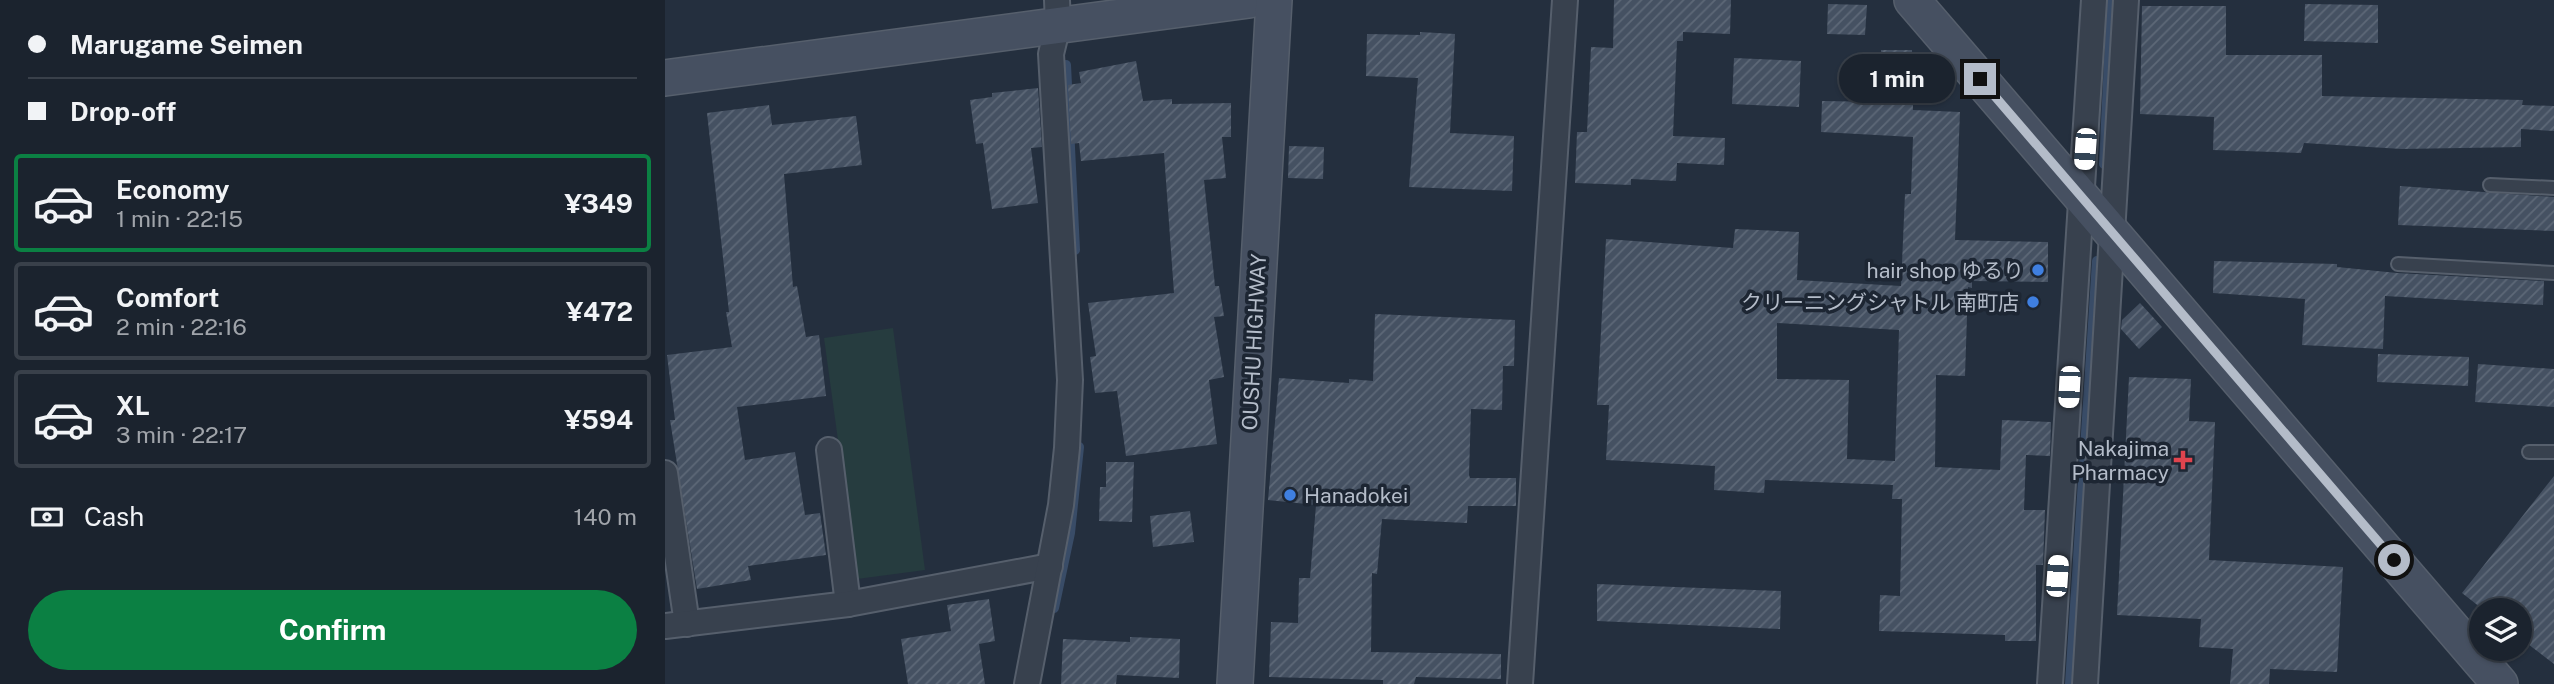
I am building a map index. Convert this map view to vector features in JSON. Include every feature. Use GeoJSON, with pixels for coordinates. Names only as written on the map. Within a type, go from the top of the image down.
{"type":"FeatureCollection","features":[{"type":"Feature","properties":{"kind":"street"},"geometry":{"type":"LineString","coordinates":[[665,78],[1057,12],[1249,0]]}},
{"type":"Feature","properties":{"kind":"street","name":"OUSHU HIGHWAY"},"geometry":{"type":"LineString","coordinates":[[1235,684],[1274,0]]}},
{"type":"Feature","properties":{"kind":"street"},"geometry":{"type":"LineString","coordinates":[[1520,684],[1565,0]]}},
{"type":"Feature","properties":{"kind":"street"},"geometry":{"type":"LineString","coordinates":[[1912,0],[2500,684]]}},
{"type":"Feature","properties":{"kind":"street"},"geometry":{"type":"LineString","coordinates":[[2050,684],[2094,0]]}},
{"type":"Feature","properties":{"kind":"street"},"geometry":{"type":"LineString","coordinates":[[2085,684],[2126,0]]}},
{"type":"Feature","properties":{"kind":"street"},"geometry":{"type":"LineString","coordinates":[[1027,684],[1050,566],[1067,448],[1070,380],[1051,54],[1057,12]]}},
{"type":"Feature","properties":{"kind":"street"},"geometry":{"type":"LineString","coordinates":[[829,450],[848,604]]}},
{"type":"Feature","properties":{"kind":"street"},"geometry":{"type":"LineString","coordinates":[[665,473],[676,625],[848,604],[1050,566]]}},
{"type":"Feature","properties":{"kind":"lane"},"geometry":{"type":"LineString","coordinates":[[2490,185],[2554,188]]}},
{"type":"Feature","properties":{"kind":"lane"},"geometry":{"type":"LineString","coordinates":[[2398,264],[2554,273]]}},
{"type":"Feature","properties":{"kind":"lane"},"geometry":{"type":"LineString","coordinates":[[2529,452],[2554,452]]}},
{"type":"Feature","properties":{"kind":"green space"},"geometry":{"type":"Polygon","coordinates":[[[893,328],[925,570],[857,579],[824,338],[893,328]]]}},
{"type":"Feature","properties":{"kind":"building"},"geometry":{"type":"Polygon","coordinates":[[[1614,0],[1731,0],[1730,34],[1683,32],[1683,41],[1677,41],[1673,136],[1725,138],[1724,165],[1677,163],[1676,181],[1631,179],[1631,185],[1575,183],[1577,132],[1587,132],[1591,47],[1613,48],[1614,0]]]}},
{"type":"Feature","properties":{"kind":"building"},"geometry":{"type":"Polygon","coordinates":[[[1828,4],[1867,5],[1865,35],[1827,34],[1828,4]]]}},
{"type":"Feature","properties":{"kind":"building"},"geometry":{"type":"Polygon","coordinates":[[[2305,4],[2378,5],[2378,43],[2304,41],[2305,4]]]}},
{"type":"Feature","properties":{"kind":"building"},"geometry":{"type":"Polygon","coordinates":[[[2142,6],[2226,6],[2226,55],[2322,55],[2322,96],[2523,100],[2522,105],[2554,106],[2554,131],[2521,129],[2521,147],[2402,149],[2304,143],[2301,153],[2213,150],[2214,117],[2140,114],[2142,6]]]}},
{"type":"Feature","properties":{"kind":"building"},"geometry":{"type":"Polygon","coordinates":[[[1420,32],[1455,34],[1450,133],[1514,136],[1512,191],[1409,187],[1418,78],[1366,76],[1367,34],[1420,35],[1420,32]]]}},
{"type":"Feature","properties":{"kind":"building"},"geometry":{"type":"Polygon","coordinates":[[[1881,50],[1912,50],[1913,110],[1960,112],[1955,240],[2048,242],[2048,282],[1972,281],[1972,288],[1968,287],[1965,376],[1936,375],[1935,467],[2000,470],[2002,420],[2051,422],[2050,456],[2026,455],[2024,510],[2045,510],[2043,565],[2036,565],[2036,641],[2005,641],[2005,635],[1879,631],[1880,595],[1900,596],[1902,499],[1892,499],[1893,485],[1765,480],[1764,493],[1714,490],[1715,466],[1606,460],[1609,405],[1597,405],[1606,239],[1733,248],[1735,229],[1799,232],[1797,280],[1901,286],[1905,194],[1911,194],[1913,137],[1821,132],[1822,101],[1882,102],[1881,50]],[[1777,323],[1777,379],[1849,380],[1847,459],[1895,461],[1899,330],[1777,323]]]}},
{"type":"Feature","properties":{"kind":"building"},"geometry":{"type":"Polygon","coordinates":[[[1734,58],[1801,61],[1799,107],[1732,104],[1734,58]]]}},
{"type":"Feature","properties":{"kind":"building"},"geometry":{"type":"Polygon","coordinates":[[[1136,61],[1143,101],[1172,99],[1172,104],[1231,103],[1231,137],[1222,137],[1226,178],[1204,180],[1215,286],[1219,286],[1224,316],[1214,317],[1224,377],[1209,380],[1217,444],[1126,456],[1117,391],[1095,393],[1090,357],[1096,356],[1088,303],[1174,293],[1164,153],[1081,161],[1079,143],[1071,144],[1068,85],[1081,83],[1079,72],[1136,61]]]}},
{"type":"Feature","properties":{"kind":"building"},"geometry":{"type":"Polygon","coordinates":[[[1038,88],[1042,147],[1031,148],[1038,203],[992,209],[983,143],[976,144],[970,100],[992,97],[992,93],[1038,88]]]}},
{"type":"Feature","properties":{"kind":"building"},"geometry":{"type":"Polygon","coordinates":[[[769,105],[772,125],[856,116],[862,165],[784,174],[793,287],[797,286],[806,337],[819,335],[826,396],[737,407],[745,460],[795,452],[805,515],[820,513],[826,555],[748,566],[751,580],[697,589],[670,420],[675,420],[667,355],[732,347],[726,312],[729,312],[707,113],[769,105]]]}},
{"type":"Feature","properties":{"kind":"building"},"geometry":{"type":"Polygon","coordinates":[[[1289,146],[1324,147],[1323,179],[1288,178],[1289,146]]]}},
{"type":"Feature","properties":{"kind":"building"},"geometry":{"type":"Polygon","coordinates":[[[2400,186],[2554,197],[2554,231],[2398,225],[2400,186]]]}},
{"type":"Feature","properties":{"kind":"building"},"geometry":{"type":"Polygon","coordinates":[[[2214,261],[2337,264],[2337,267],[2397,273],[2544,281],[2543,305],[2385,296],[2383,349],[2302,345],[2305,299],[2213,293],[2214,261]]]}},
{"type":"Feature","properties":{"kind":"building"},"geometry":{"type":"Polygon","coordinates":[[[2140,303],[2162,327],[2139,349],[2121,329],[2122,320],[2140,303]]]}},
{"type":"Feature","properties":{"kind":"building"},"geometry":{"type":"Polygon","coordinates":[[[1375,314],[1515,320],[1514,366],[1503,366],[1502,410],[1471,409],[1469,475],[1470,478],[1516,478],[1516,506],[1468,506],[1467,523],[1382,519],[1377,574],[1372,573],[1371,652],[1501,654],[1501,679],[1416,677],[1414,684],[1383,684],[1383,680],[1269,677],[1271,622],[1298,623],[1299,578],[1310,578],[1316,505],[1268,500],[1279,378],[1349,383],[1349,379],[1373,381],[1375,314]]]}},
{"type":"Feature","properties":{"kind":"building"},"geometry":{"type":"Polygon","coordinates":[[[2378,354],[2469,357],[2468,386],[2377,382],[2378,354]]]}},
{"type":"Feature","properties":{"kind":"building"},"geometry":{"type":"Polygon","coordinates":[[[2478,364],[2554,369],[2554,407],[2475,402],[2478,364]]]}},
{"type":"Feature","properties":{"kind":"building"},"geometry":{"type":"Polygon","coordinates":[[[2129,377],[2191,379],[2189,421],[2215,422],[2209,560],[2343,567],[2337,672],[2270,669],[2269,684],[2230,684],[2233,649],[2199,647],[2201,619],[2117,615],[2129,377]]]}},
{"type":"Feature","properties":{"kind":"building"},"geometry":{"type":"Polygon","coordinates":[[[1106,462],[1134,462],[1132,522],[1099,521],[1100,487],[1106,487],[1106,462]]]}},
{"type":"Feature","properties":{"kind":"building"},"geometry":{"type":"Polygon","coordinates":[[[2554,476],[2554,664],[2532,647],[2532,598],[2469,598],[2462,593],[2554,476]]]}},
{"type":"Feature","properties":{"kind":"building"},"geometry":{"type":"Polygon","coordinates":[[[1190,511],[1194,542],[1153,547],[1150,516],[1190,511]]]}},
{"type":"Feature","properties":{"kind":"building"},"geometry":{"type":"Polygon","coordinates":[[[1597,584],[1781,591],[1780,629],[1597,621],[1597,584]]]}},
{"type":"Feature","properties":{"kind":"building"},"geometry":{"type":"Polygon","coordinates":[[[989,599],[995,641],[979,644],[985,684],[908,684],[901,639],[951,631],[947,605],[989,599]]]}},
{"type":"Feature","properties":{"kind":"building"},"geometry":{"type":"Polygon","coordinates":[[[1130,637],[1180,639],[1179,678],[1117,675],[1116,684],[1061,684],[1063,639],[1130,642],[1130,637]]]}},
{"type":"Feature","properties":{"kind":"waterway"},"geometry":{"type":"LineString","coordinates":[[2104,164],[2112,0]]}},
{"type":"Feature","properties":{"kind":"waterway"},"geometry":{"type":"LineString","coordinates":[[1066,65],[1075,250]]}},
{"type":"Feature","properties":{"kind":"waterway"},"geometry":{"type":"LineString","coordinates":[[2070,684],[2097,261]]}},
{"type":"Feature","properties":{"kind":"waterway"},"geometry":{"type":"LineString","coordinates":[[1054,608],[1070,533],[1079,447]]}},
{"type":"Feature","properties":{"kind":"place","name":"hair shop ゆるり"},"geometry":{"type":"Point","coordinates":[2038,270]}},
{"type":"Feature","properties":{"kind":"place","name":"クリーニングシャトル 南町店"},"geometry":{"type":"Point","coordinates":[2033,302]}},
{"type":"Feature","properties":{"kind":"place","name":"Nakajima Pharmacy"},"geometry":{"type":"Point","coordinates":[2183,460]}},
{"type":"Feature","properties":{"kind":"place","name":"Hanadokei"},"geometry":{"type":"Point","coordinates":[1290,495]}},
{"type":"Feature","properties":{"kind":"route"},"geometry":{"type":"LineString","coordinates":[[1980,79],[2394,560]]}}]}
